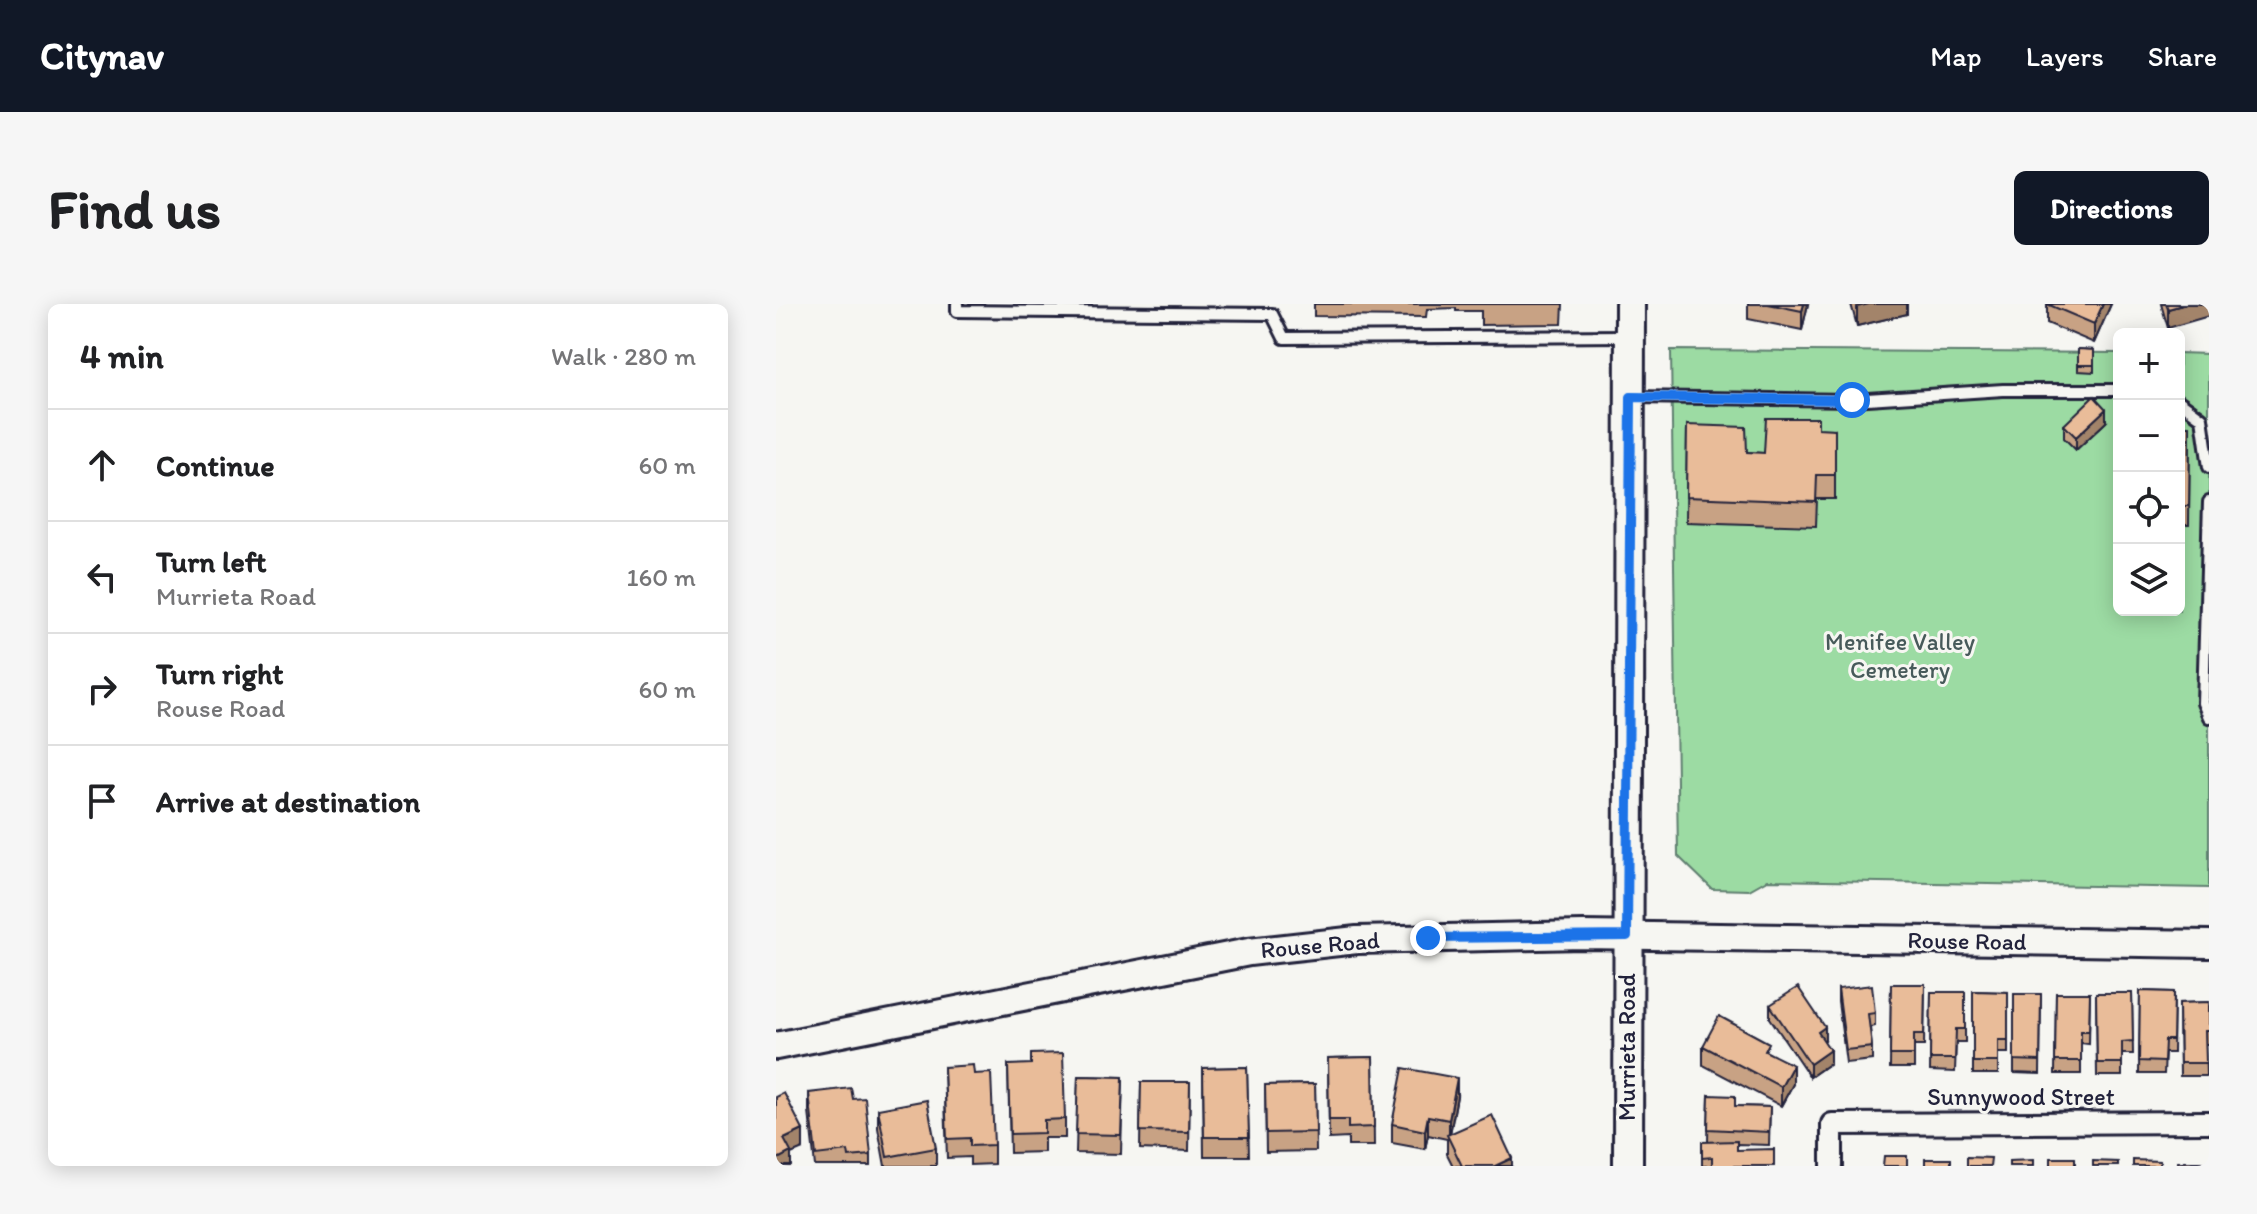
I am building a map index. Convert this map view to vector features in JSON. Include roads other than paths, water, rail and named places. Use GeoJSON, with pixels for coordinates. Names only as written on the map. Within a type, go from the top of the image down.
{"type":"FeatureCollection","features":[{"type":"Feature","properties":{"kind":"main road","name":"Murrieta Road"},"geometry":{"type":"LineString","coordinates":[[1628,1166],[1630,304]]}},
{"type":"Feature","properties":{"kind":"street","name":"Rouse Road"},"geometry":{"type":"LineString","coordinates":[[776,1046],[1249,952],[1371,940],[1627,936],[2209,944]]}},
{"type":"Feature","properties":{"kind":"street","name":"Sunnywood Street"},"geometry":{"type":"LineString","coordinates":[[1832,1166],[1832,1124],[2209,1122]]}},
{"type":"Feature","properties":{"kind":"lane"},"geometry":{"type":"LineString","coordinates":[[957,304],[957,311],[1272,309],[1284,338],[1631,336]]}},
{"type":"Feature","properties":{"kind":"lane"},"geometry":{"type":"LineString","coordinates":[[1631,397],[1852,400],[2003,390],[2113,390]]}},
{"type":"Feature","properties":{"kind":"lane"},"geometry":{"type":"LineString","coordinates":[[2185,405],[2202,418],[2209,467]]}},
{"type":"Feature","properties":{"kind":"lane"},"geometry":{"type":"LineString","coordinates":[[2209,502],[2203,703],[2209,717]]}},
{"type":"Feature","properties":{"kind":"park label","name":"Menifee Valley Cemetery"},"geometry":{"type":"Point","coordinates":[1900,656]}}]}
